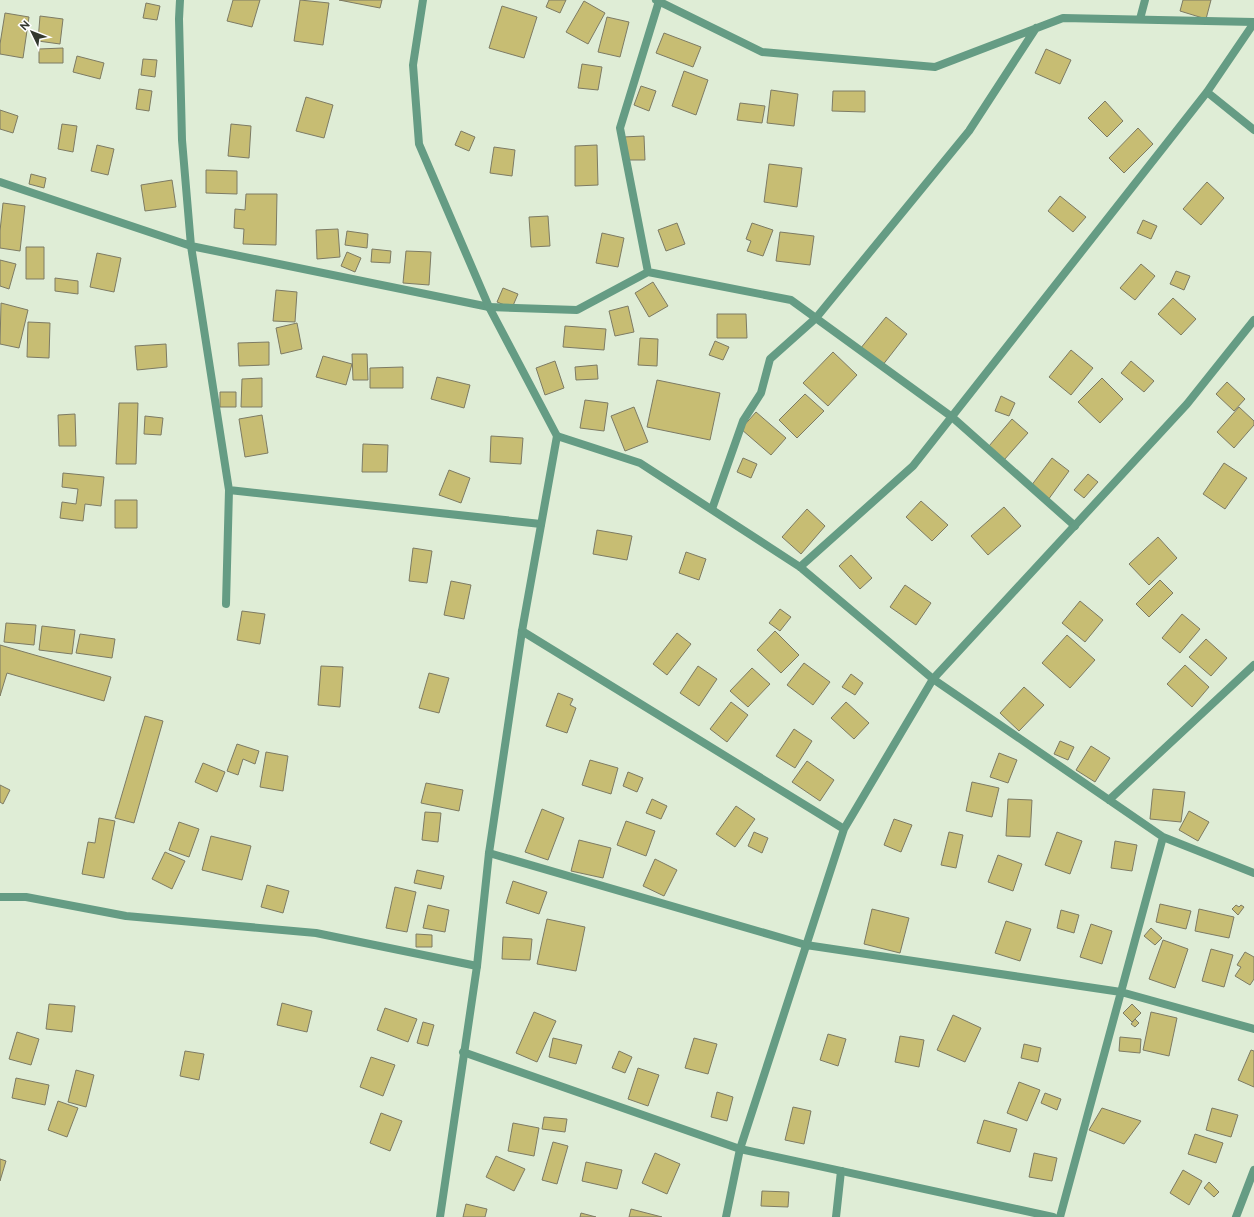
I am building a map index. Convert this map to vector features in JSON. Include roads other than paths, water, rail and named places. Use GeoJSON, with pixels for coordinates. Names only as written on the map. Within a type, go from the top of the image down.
{"type":"FeatureCollection","features":[{"type":"Feature","properties":{"kind":"street"},"geometry":{"type":"LineString","coordinates":[[180,0],[179,19],[182,140],[192,246],[229,490],[226,604]]}},
{"type":"Feature","properties":{"kind":"street"},"geometry":{"type":"LineString","coordinates":[[423,0],[413,65],[419,144],[489,307],[557,436],[522,631],[489,853],[477,966],[463,1052],[440,1217]]}},
{"type":"Feature","properties":{"kind":"street"},"geometry":{"type":"LineString","coordinates":[[648,272],[620,128],[657,0],[762,52],[935,67],[1063,18],[1254,22]]}},
{"type":"Feature","properties":{"kind":"street"},"geometry":{"type":"LineString","coordinates":[[1140,19],[1145,0]]}},
{"type":"Feature","properties":{"kind":"street"},"geometry":{"type":"LineString","coordinates":[[800,567],[913,466],[1207,92],[1254,22]]}},
{"type":"Feature","properties":{"kind":"street"},"geometry":{"type":"LineString","coordinates":[[712,509],[743,421],[761,393],[770,359],[816,318],[969,131],[1036,28]]}},
{"type":"Feature","properties":{"kind":"street"},"geometry":{"type":"LineString","coordinates":[[1207,92],[1254,130]]}},
{"type":"Feature","properties":{"kind":"street"},"geometry":{"type":"LineString","coordinates":[[0,182],[192,246],[489,307],[577,310],[648,272],[791,300],[952,417],[1075,526]]}},
{"type":"Feature","properties":{"kind":"street"},"geometry":{"type":"LineString","coordinates":[[726,1217],[740,1149],[844,829],[933,679],[1187,404],[1254,320]]}},
{"type":"Feature","properties":{"kind":"street"},"geometry":{"type":"LineString","coordinates":[[557,436],[640,463],[800,567],[933,679],[1163,837],[1254,872]]}},
{"type":"Feature","properties":{"kind":"street"},"geometry":{"type":"LineString","coordinates":[[229,490],[541,524]]}},
{"type":"Feature","properties":{"kind":"street"},"geometry":{"type":"LineString","coordinates":[[522,631],[844,829]]}},
{"type":"Feature","properties":{"kind":"street"},"geometry":{"type":"LineString","coordinates":[[1109,800],[1254,665]]}},
{"type":"Feature","properties":{"kind":"street"},"geometry":{"type":"LineString","coordinates":[[1060,1217],[1163,837]]}},
{"type":"Feature","properties":{"kind":"street"},"geometry":{"type":"LineString","coordinates":[[489,853],[806,945],[1121,992],[1254,1029]]}},
{"type":"Feature","properties":{"kind":"street"},"geometry":{"type":"LineString","coordinates":[[0,896],[26,897],[126,916],[316,933],[477,966]]}},
{"type":"Feature","properties":{"kind":"street"},"geometry":{"type":"LineString","coordinates":[[463,1052],[740,1149],[1053,1217]]}},
{"type":"Feature","properties":{"kind":"street"},"geometry":{"type":"LineString","coordinates":[[1236,1217],[1254,1170]]}},
{"type":"Feature","properties":{"kind":"street"},"geometry":{"type":"LineString","coordinates":[[836,1217],[841,1171]]}}]}
